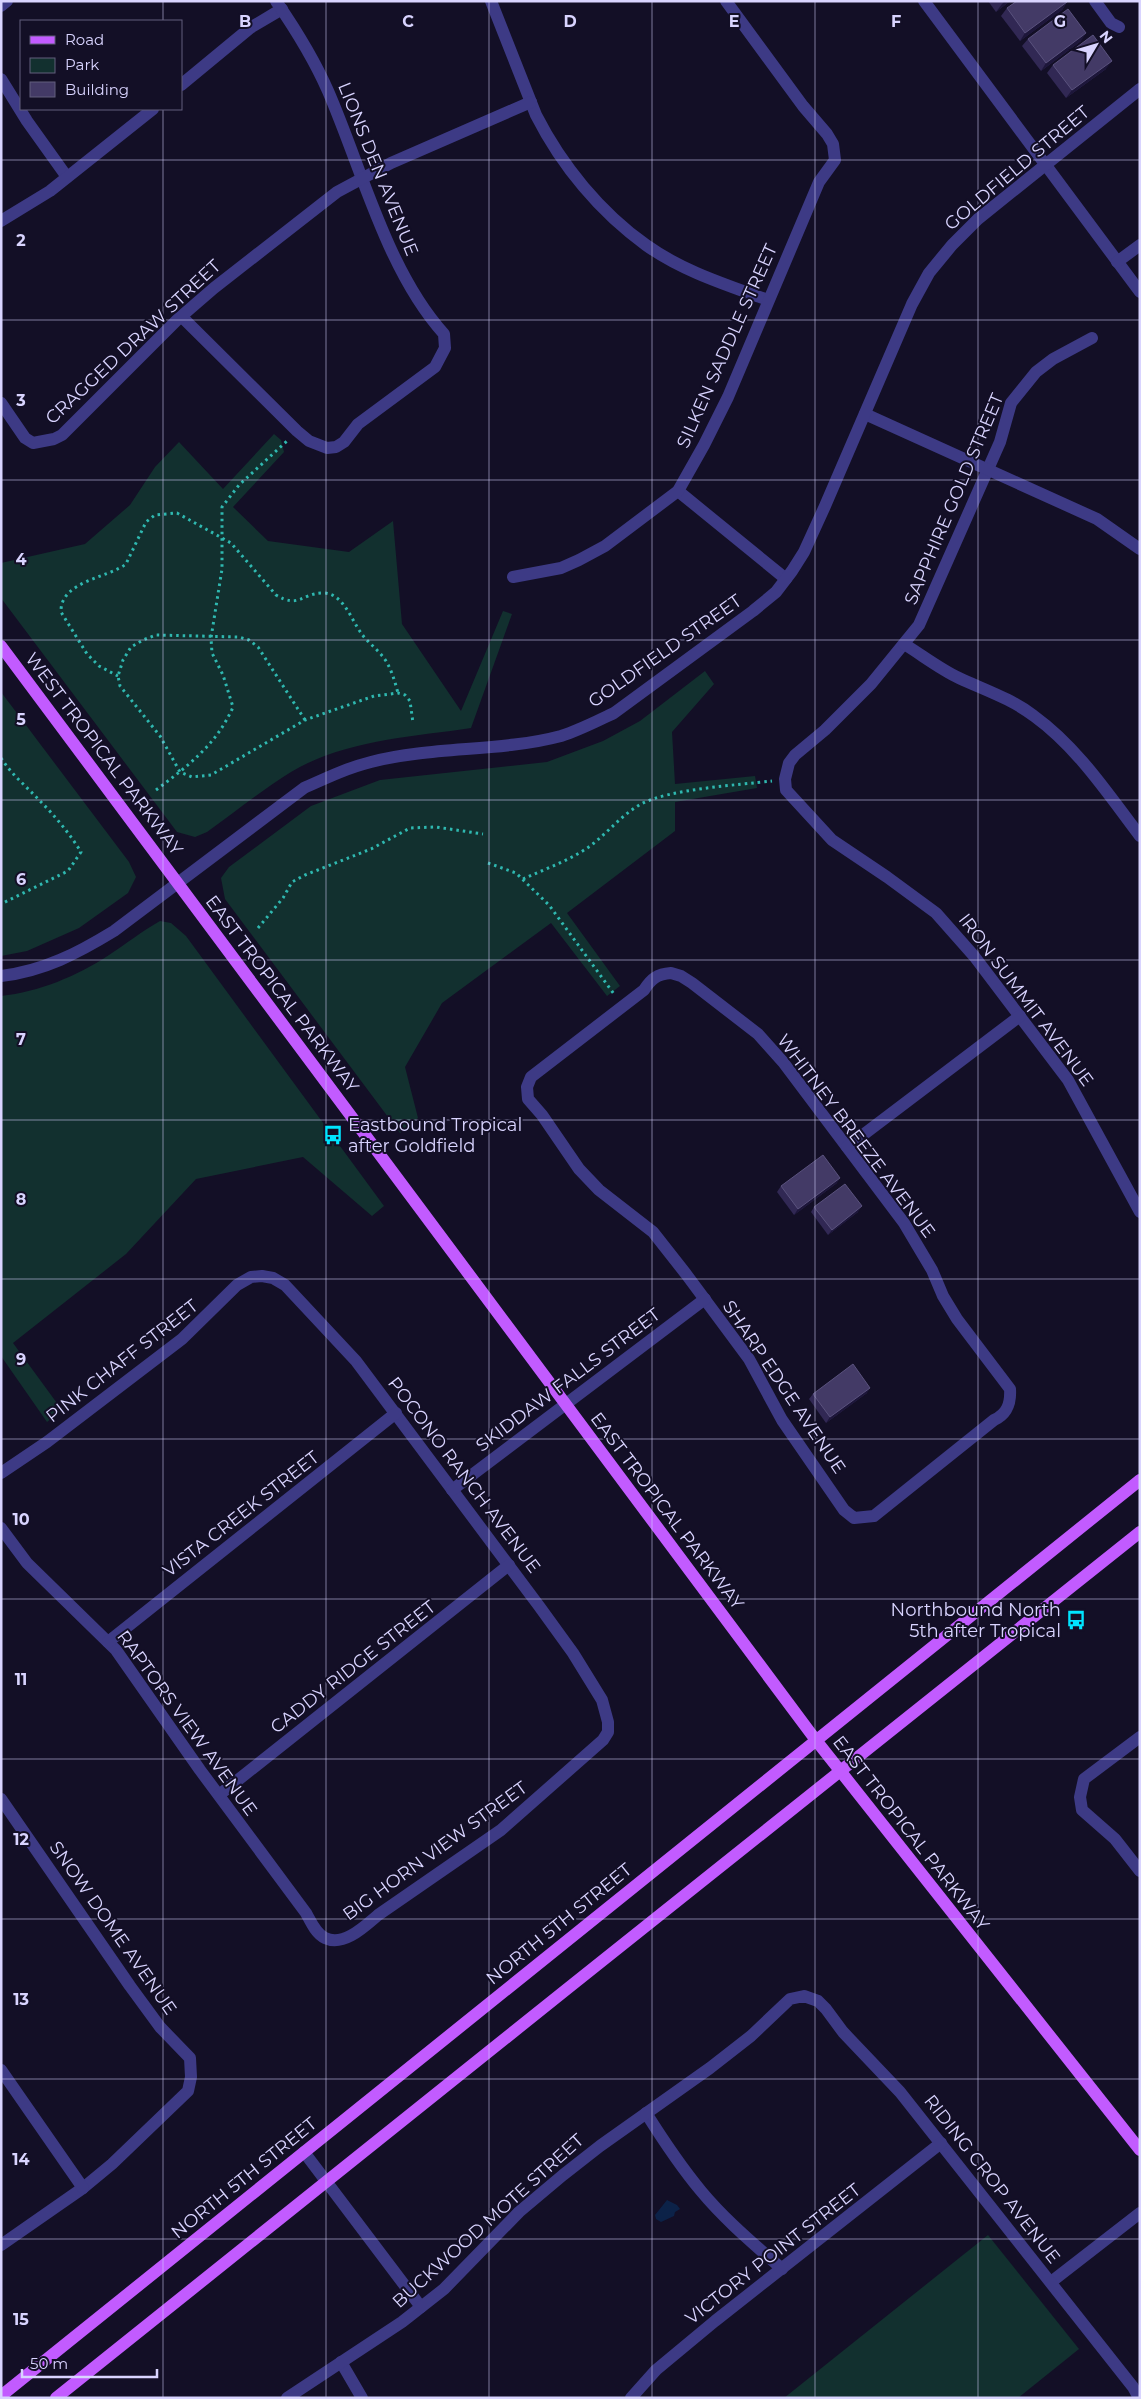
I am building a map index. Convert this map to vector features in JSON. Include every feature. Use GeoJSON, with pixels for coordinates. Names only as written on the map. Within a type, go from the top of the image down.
{"type":"FeatureCollection","features":[{"type":"Feature","properties":{"kind":"main road","name":"WEST TROPICAL PARKWAY"},"geometry":{"type":"LineString","coordinates":[[1,646],[178,884]]}},
{"type":"Feature","properties":{"kind":"main road","name":"EAST TROPICAL PARKWAY"},"geometry":{"type":"LineString","coordinates":[[178,884],[815,1739],[1140,2150]]}},
{"type":"Feature","properties":{"kind":"main road","name":"NORTH 5TH STREET"},"geometry":{"type":"LineString","coordinates":[[1,2396],[815,1739],[1140,1480]]}},
{"type":"Feature","properties":{"kind":"main road"},"geometry":{"type":"LineString","coordinates":[[56,2398],[325,2180],[841,1773],[1140,1532]]}},
{"type":"Feature","properties":{"kind":"street"},"geometry":{"type":"LineString","coordinates":[[1,6],[7,1]]}},
{"type":"Feature","properties":{"kind":"street"},"geometry":{"type":"LineString","coordinates":[[491,1],[544,131],[576,178],[602,207],[647,246],[700,274],[768,300]]}},
{"type":"Feature","properties":{"kind":"street","name":"SILKEN SADDLE STREET"},"geometry":{"type":"LineString","coordinates":[[512,577],[561,568],[579,560],[604,546],[678,491],[728,397],[819,182],[835,160],[833,144],[828,134],[803,106],[726,1]]}},
{"type":"Feature","properties":{"kind":"street"},"geometry":{"type":"LineString","coordinates":[[924,1],[1140,292]]}},
{"type":"Feature","properties":{"kind":"street"},"geometry":{"type":"LineString","coordinates":[[1095,1],[1111,23],[1118,27]]}},
{"type":"Feature","properties":{"kind":"street"},"geometry":{"type":"LineString","coordinates":[[182,84],[279,5]]}},
{"type":"Feature","properties":{"kind":"street","name":"LIONS DEN AVENUE"},"geometry":{"type":"LineString","coordinates":[[279,5],[314,61],[402,274],[434,324],[444,334],[445,348],[441,360],[435,367],[358,424],[344,442],[336,447],[322,446],[309,441],[297,431]]}},
{"type":"Feature","properties":{"kind":"street"},"geometry":{"type":"LineString","coordinates":[[1,79],[20,110]]}},
{"type":"Feature","properties":{"kind":"street","name":"GOLDFIELD STREET"},"geometry":{"type":"LineString","coordinates":[[1,976],[51,965],[82,951],[114,931],[304,788],[338,772],[373,761],[465,748],[521,743],[561,736],[589,726],[614,713],[753,612],[776,592],[804,552],[912,304],[929,273],[952,245],[978,219],[1140,89]]}},
{"type":"Feature","properties":{"kind":"street","name":"CRAGGED DRAW STREET"},"geometry":{"type":"LineString","coordinates":[[1,403],[25,438],[33,442],[42,442],[62,435],[182,316],[276,238],[337,192],[361,178],[459,132],[531,102]]}},
{"type":"Feature","properties":{"kind":"street"},"geometry":{"type":"LineString","coordinates":[[20,110],[67,178]]}},
{"type":"Feature","properties":{"kind":"street"},"geometry":{"type":"LineString","coordinates":[[1,221],[29,205],[67,178],[152,110]]}},
{"type":"Feature","properties":{"kind":"street"},"geometry":{"type":"LineString","coordinates":[[1117,262],[1140,245]]}},
{"type":"Feature","properties":{"kind":"street"},"geometry":{"type":"LineString","coordinates":[[182,316],[297,431]]}},
{"type":"Feature","properties":{"kind":"street","name":"SAPPHIRE GOLD STREET"},"geometry":{"type":"LineString","coordinates":[[785,779],[789,763],[795,755],[825,730],[871,684],[919,625],[1000,442],[1011,403],[1025,384],[1053,359],[1092,338]]}},
{"type":"Feature","properties":{"kind":"street"},"geometry":{"type":"LineString","coordinates":[[865,414],[1097,519],[1140,549]]}},
{"type":"Feature","properties":{"kind":"street"},"geometry":{"type":"LineString","coordinates":[[678,491],[786,578]]}},
{"type":"Feature","properties":{"kind":"street"},"geometry":{"type":"LineString","coordinates":[[904,644],[958,677],[992,692],[1033,715],[1060,737],[1086,765],[1140,836]]}},
{"type":"Feature","properties":{"kind":"street","name":"IRON SUMMIT AVENUE"},"geometry":{"type":"LineString","coordinates":[[785,779],[786,790],[832,840],[888,877],[936,913],[974,956],[1068,1080],[1140,1212]]}},
{"type":"Feature","properties":{"kind":"street","name":"WHITNEY BREEZE AVENUE"},"geometry":{"type":"LineString","coordinates":[[623,1007],[644,990],[650,981],[659,974],[670,973],[681,976],[692,983],[758,1034],[783,1062],[904,1223],[932,1270],[943,1296],[957,1319],[993,1369],[1008,1384],[1011,1400],[1004,1416],[994,1420],[874,1516],[863,1517]]}},
{"type":"Feature","properties":{"kind":"street","name":"SHARP EDGE AVENUE"},"geometry":{"type":"LineString","coordinates":[[623,1007],[531,1077],[527,1087],[528,1099],[542,1115],[579,1169],[599,1190],[653,1232],[749,1359],[782,1420],[844,1510],[854,1518],[863,1517]]}},
{"type":"Feature","properties":{"kind":"street"},"geometry":{"type":"LineString","coordinates":[[847,1147],[1020,1016]]}},
{"type":"Feature","properties":{"kind":"street","name":"POCONO RANCH AVENUE"},"geometry":{"type":"LineString","coordinates":[[262,1276],[274,1278],[285,1285],[356,1361],[573,1653],[602,1700],[608,1722]]}},
{"type":"Feature","properties":{"kind":"street","name":"PINK CHAFF STREET"},"geometry":{"type":"LineString","coordinates":[[1,1473],[47,1442],[182,1339],[237,1285],[251,1278],[262,1276]]}},
{"type":"Feature","properties":{"kind":"street","name":"SKIDDAW FALLS STREET"},"geometry":{"type":"LineString","coordinates":[[452,1490],[705,1299]]}},
{"type":"Feature","properties":{"kind":"street","name":"VISTA CREEK STREET"},"geometry":{"type":"LineString","coordinates":[[108,1642],[396,1413]]}},
{"type":"Feature","properties":{"kind":"street","name":"RAPTORS VIEW AVENUE"},"geometry":{"type":"LineString","coordinates":[[1,1528],[27,1563],[116,1650],[306,1913],[316,1931],[326,1939],[338,1940]]}},
{"type":"Feature","properties":{"kind":"street","name":"CADDY RIDGE STREET"},"geometry":{"type":"LineString","coordinates":[[219,1795],[509,1565]]}},
{"type":"Feature","properties":{"kind":"street","name":"BIG HORN VIEW STREET"},"geometry":{"type":"LineString","coordinates":[[338,1940],[351,1936],[362,1929],[378,1915],[501,1830],[603,1740],[608,1732],[608,1722]]}},
{"type":"Feature","properties":{"kind":"street"},"geometry":{"type":"LineString","coordinates":[[1140,1737],[1084,1779],[1080,1797],[1082,1810],[1115,1840],[1140,1871]]}},
{"type":"Feature","properties":{"kind":"street","name":"SNOW DOME AVENUE"},"geometry":{"type":"LineString","coordinates":[[1,1799],[130,1986],[160,2027],[190,2058],[191,2077],[188,2091],[112,2164],[83,2188]]}},
{"type":"Feature","properties":{"kind":"street","name":"BUCKWOOD MOTE STREET"},"geometry":{"type":"LineString","coordinates":[[287,2398],[422,2307],[444,2289],[519,2212],[563,2175],[751,2036],[790,1999],[804,1996]]}},
{"type":"Feature","properties":{"kind":"street","name":"RIDING CROP AVENUE"},"geometry":{"type":"LineString","coordinates":[[804,1996],[818,2000],[843,2032],[900,2092],[1051,2282],[1139,2398]]}},
{"type":"Feature","properties":{"kind":"street"},"geometry":{"type":"LineString","coordinates":[[1,2070],[83,2188],[1,2245]]}},
{"type":"Feature","properties":{"kind":"street"},"geometry":{"type":"LineString","coordinates":[[646,2113],[667,2146],[701,2191],[723,2216],[782,2269]]}},
{"type":"Feature","properties":{"kind":"street","name":"VICTORY POINT STREET"},"geometry":{"type":"LineString","coordinates":[[631,2398],[656,2370],[941,2143]]}},
{"type":"Feature","properties":{"kind":"street"},"geometry":{"type":"LineString","coordinates":[[304,2152],[422,2307]]}},
{"type":"Feature","properties":{"kind":"street"},"geometry":{"type":"LineString","coordinates":[[1051,2282],[1140,2213]]}},
{"type":"Feature","properties":{"kind":"street"},"geometry":{"type":"LineString","coordinates":[[341,2362],[362,2398]]}},
{"type":"Feature","properties":{"kind":"path"},"geometry":{"type":"LineString","coordinates":[[156,790],[180,772],[217,737],[233,707],[223,674],[212,653],[210,638],[222,570],[222,507],[239,486],[297,431]]}},
{"type":"Feature","properties":{"kind":"path"},"geometry":{"type":"LineString","coordinates":[[118,676],[99,666],[87,654],[61,612],[61,604],[66,596],[95,577],[121,568],[126,564],[140,530],[146,522],[155,515],[178,513],[231,544],[276,595],[284,600],[292,602],[323,593],[333,596],[343,603],[362,634],[380,651],[388,663],[398,693]]}},
{"type":"Feature","properties":{"kind":"path"},"geometry":{"type":"LineString","coordinates":[[305,720],[258,647],[249,640],[239,637],[156,636],[143,640],[131,647],[123,660],[118,676],[120,686],[160,736],[180,772],[192,777],[211,775],[305,720],[374,696],[398,693],[405,695],[410,701],[413,723]]}},
{"type":"Feature","properties":{"kind":"path"},"geometry":{"type":"LineString","coordinates":[[1,758],[10,773],[42,802],[72,837],[81,852],[68,871],[1,904]]}},
{"type":"Feature","properties":{"kind":"path"},"geometry":{"type":"LineString","coordinates":[[523,879],[567,860],[593,844],[624,816],[642,803],[664,796],[785,779]]}},
{"type":"Feature","properties":{"kind":"path"},"geometry":{"type":"LineString","coordinates":[[258,928],[284,898],[292,882],[304,874],[371,849],[410,828],[436,827],[483,834]]}},
{"type":"Feature","properties":{"kind":"path"},"geometry":{"type":"LineString","coordinates":[[488,863],[506,868],[523,879],[549,905],[623,1007]]}},
{"type":"Feature","properties":{"kind":"green space"},"geometry":{"type":"Polygon","coordinates":[[[274,434],[281,440],[284,452],[233,507],[268,541],[349,552],[393,521],[402,624],[461,711],[503,611],[512,614],[471,728],[379,741],[356,746],[312,761],[280,779],[207,832],[195,837],[177,832],[1,598],[1,563],[85,544],[130,505],[155,467],[179,442],[223,489],[274,434]]]}},
{"type":"Feature","properties":{"kind":"green space"},"geometry":{"type":"Polygon","coordinates":[[[705,671],[714,684],[672,732],[675,784],[755,776],[757,788],[675,802],[675,831],[567,913],[620,986],[607,996],[551,923],[442,1003],[405,1067],[418,1118],[400,1133],[225,899],[221,878],[229,867],[311,806],[380,780],[547,762],[603,741],[640,721],[705,671]]]}},
{"type":"Feature","properties":{"kind":"green space"},"geometry":{"type":"Polygon","coordinates":[[[1,692],[129,862],[136,877],[128,893],[79,928],[27,951],[1,956],[1,692]]]}},
{"type":"Feature","properties":{"kind":"green space"},"geometry":{"type":"Polygon","coordinates":[[[160,921],[171,923],[186,936],[384,1206],[372,1216],[303,1157],[196,1179],[126,1254],[13,1343],[62,1410],[47,1422],[1,1356],[1,996],[43,987],[84,970],[160,921]]]}},
{"type":"Feature","properties":{"kind":"green space"},"geometry":{"type":"Polygon","coordinates":[[[988,2235],[1079,2349],[1018,2398],[784,2398],[988,2235]]]}},
{"type":"Feature","properties":{"kind":"water"},"geometry":{"type":"Polygon","coordinates":[[[667,2200],[677,2205],[680,2209],[675,2212],[674,2216],[661,2222],[656,2219],[655,2215],[667,2200]]]}},
{"type":"Feature","properties":{"kind":"building"},"geometry":{"type":"Polygon","coordinates":[[[1017,1],[1067,2],[1025,33],[1007,8],[1017,1]]]}},
{"type":"Feature","properties":{"kind":"building"},"geometry":{"type":"Polygon","coordinates":[[[1068,9],[1086,33],[1046,63],[1028,39],[1068,9]]]}},
{"type":"Feature","properties":{"kind":"building"},"geometry":{"type":"Polygon","coordinates":[[[1093,35],[1112,61],[1072,90],[1053,65],[1093,35]]]}},
{"type":"Feature","properties":{"kind":"building"},"geometry":{"type":"Polygon","coordinates":[[[823,1155],[840,1178],[798,1209],[781,1186],[823,1155]]]}},
{"type":"Feature","properties":{"kind":"building"},"geometry":{"type":"Polygon","coordinates":[[[845,1184],[862,1206],[832,1230],[814,1207],[845,1184]]]}},
{"type":"Feature","properties":{"kind":"building"},"geometry":{"type":"Polygon","coordinates":[[[853,1364],[870,1388],[830,1417],[813,1394],[853,1364]]]}},
{"type":"Feature","properties":{"kind":"place","name":"Eastbound Tropical after Goldfield"},"geometry":{"type":"Point","coordinates":[333,1135]}},
{"type":"Feature","properties":{"kind":"place","name":"Northbound North 5th after Tropical"},"geometry":{"type":"Point","coordinates":[1076,1620]}}]}
